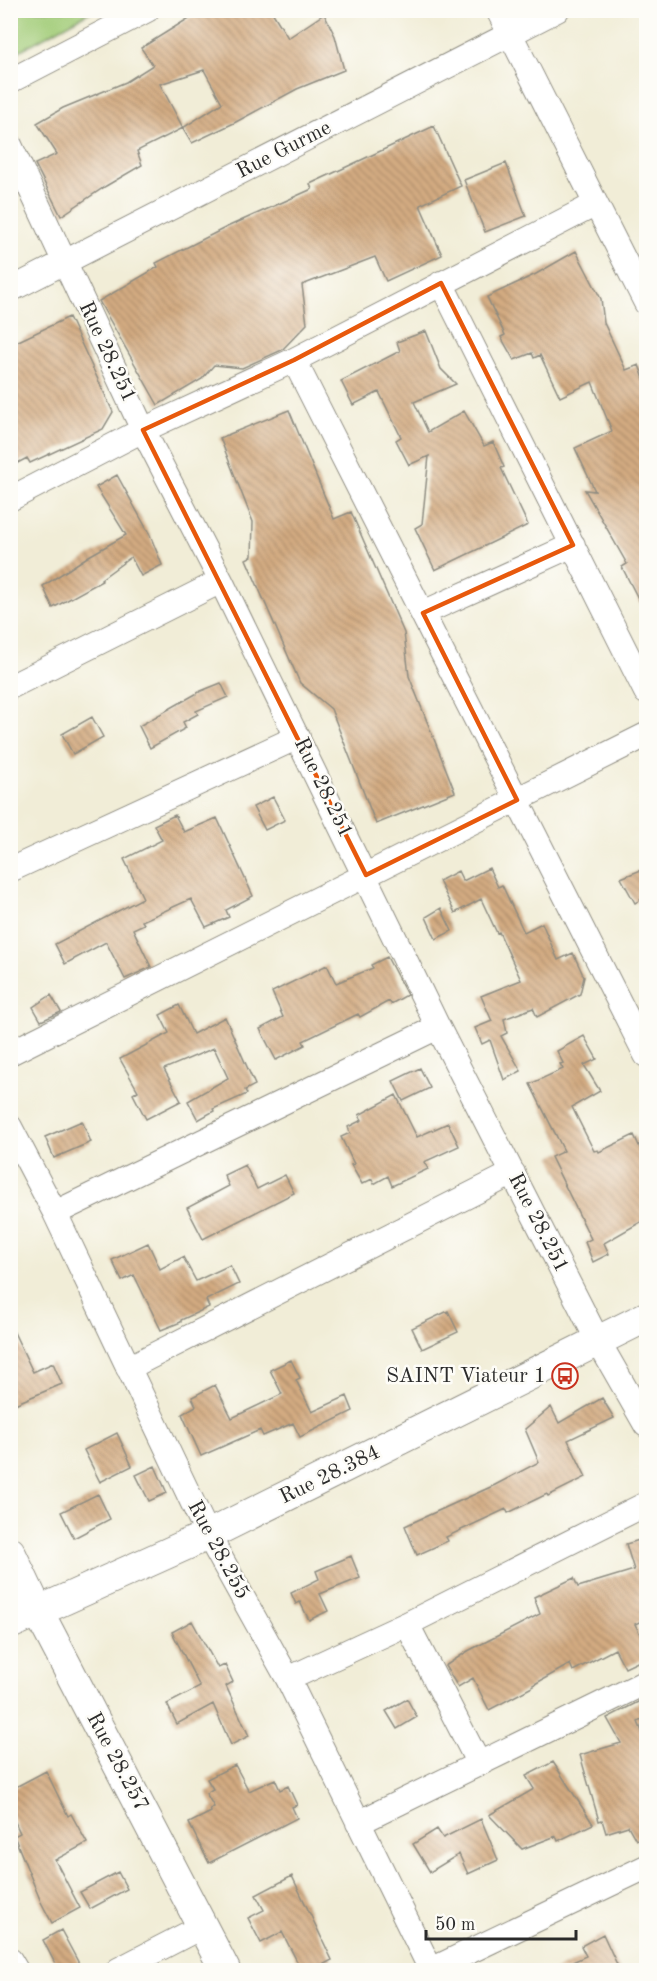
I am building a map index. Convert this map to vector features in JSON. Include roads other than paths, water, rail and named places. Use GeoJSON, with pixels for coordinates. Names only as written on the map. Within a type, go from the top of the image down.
{"type":"FeatureCollection","features":[{"type":"Feature","properties":{"kind":"street"},"geometry":{"type":"LineString","coordinates":[[10,81],[147,10]]}},
{"type":"Feature","properties":{"kind":"street"},"geometry":{"type":"LineString","coordinates":[[498,10],[646,303]]}},
{"type":"Feature","properties":{"kind":"street","name":"Rue Gurme"},"geometry":{"type":"LineString","coordinates":[[10,290],[557,10]]}},
{"type":"Feature","properties":{"kind":"street","name":"Rue 28.251"},"geometry":{"type":"LineString","coordinates":[[10,145],[143,430],[221,580],[438,1027],[598,1341],[646,1425]]}},
{"type":"Feature","properties":{"kind":"street"},"geometry":{"type":"LineString","coordinates":[[10,499],[143,430],[294,360],[596,204]]}},
{"type":"Feature","properties":{"kind":"street"},"geometry":{"type":"LineString","coordinates":[[441,283],[646,692]]}},
{"type":"Feature","properties":{"kind":"street"},"geometry":{"type":"LineString","coordinates":[[294,360],[646,1055]]}},
{"type":"Feature","properties":{"kind":"street"},"geometry":{"type":"LineString","coordinates":[[423,613],[573,544]]}},
{"type":"Feature","properties":{"kind":"street"},"geometry":{"type":"LineString","coordinates":[[10,687],[221,580]]}},
{"type":"Feature","properties":{"kind":"street"},"geometry":{"type":"LineString","coordinates":[[10,1053],[646,735]]}},
{"type":"Feature","properties":{"kind":"street"},"geometry":{"type":"LineString","coordinates":[[10,870],[298,737]]}},
{"type":"Feature","properties":{"kind":"street"},"geometry":{"type":"LineString","coordinates":[[55,1213],[438,1027]]}},
{"type":"Feature","properties":{"kind":"street","name":"Rue 28.255"},"geometry":{"type":"LineString","coordinates":[[10,1127],[55,1213],[208,1535],[288,1679],[431,1970]]}},
{"type":"Feature","properties":{"kind":"street"},"geometry":{"type":"LineString","coordinates":[[128,1368],[513,1173]]}},
{"type":"Feature","properties":{"kind":"street","name":"Rue 28.384"},"geometry":{"type":"LineString","coordinates":[[10,1624],[208,1535],[646,1317]]}},
{"type":"Feature","properties":{"kind":"street"},"geometry":{"type":"LineString","coordinates":[[288,1679],[406,1624],[646,1504]]}},
{"type":"Feature","properties":{"kind":"street","name":"Rue 28.257"},"geometry":{"type":"LineString","coordinates":[[10,1552],[38,1611],[225,1971]]}},
{"type":"Feature","properties":{"kind":"street"},"geometry":{"type":"LineString","coordinates":[[406,1624],[479,1764]]}},
{"type":"Feature","properties":{"kind":"street"},"geometry":{"type":"LineString","coordinates":[[358,1823],[646,1682]]}},
{"type":"Feature","properties":{"kind":"street"},"geometry":{"type":"LineString","coordinates":[[431,1970],[646,1867]]}},
{"type":"Feature","properties":{"kind":"street"},"geometry":{"type":"LineString","coordinates":[[118,1971],[203,1926]]}},
{"type":"Feature","properties":{"kind":"street"},"geometry":{"type":"LineString","coordinates":[[10,1960],[16,1971]]}},
{"type":"Feature","properties":{"kind":"place","name":"SAINT Viateur 1"},"geometry":{"type":"Point","coordinates":[565,1376]}}]}
